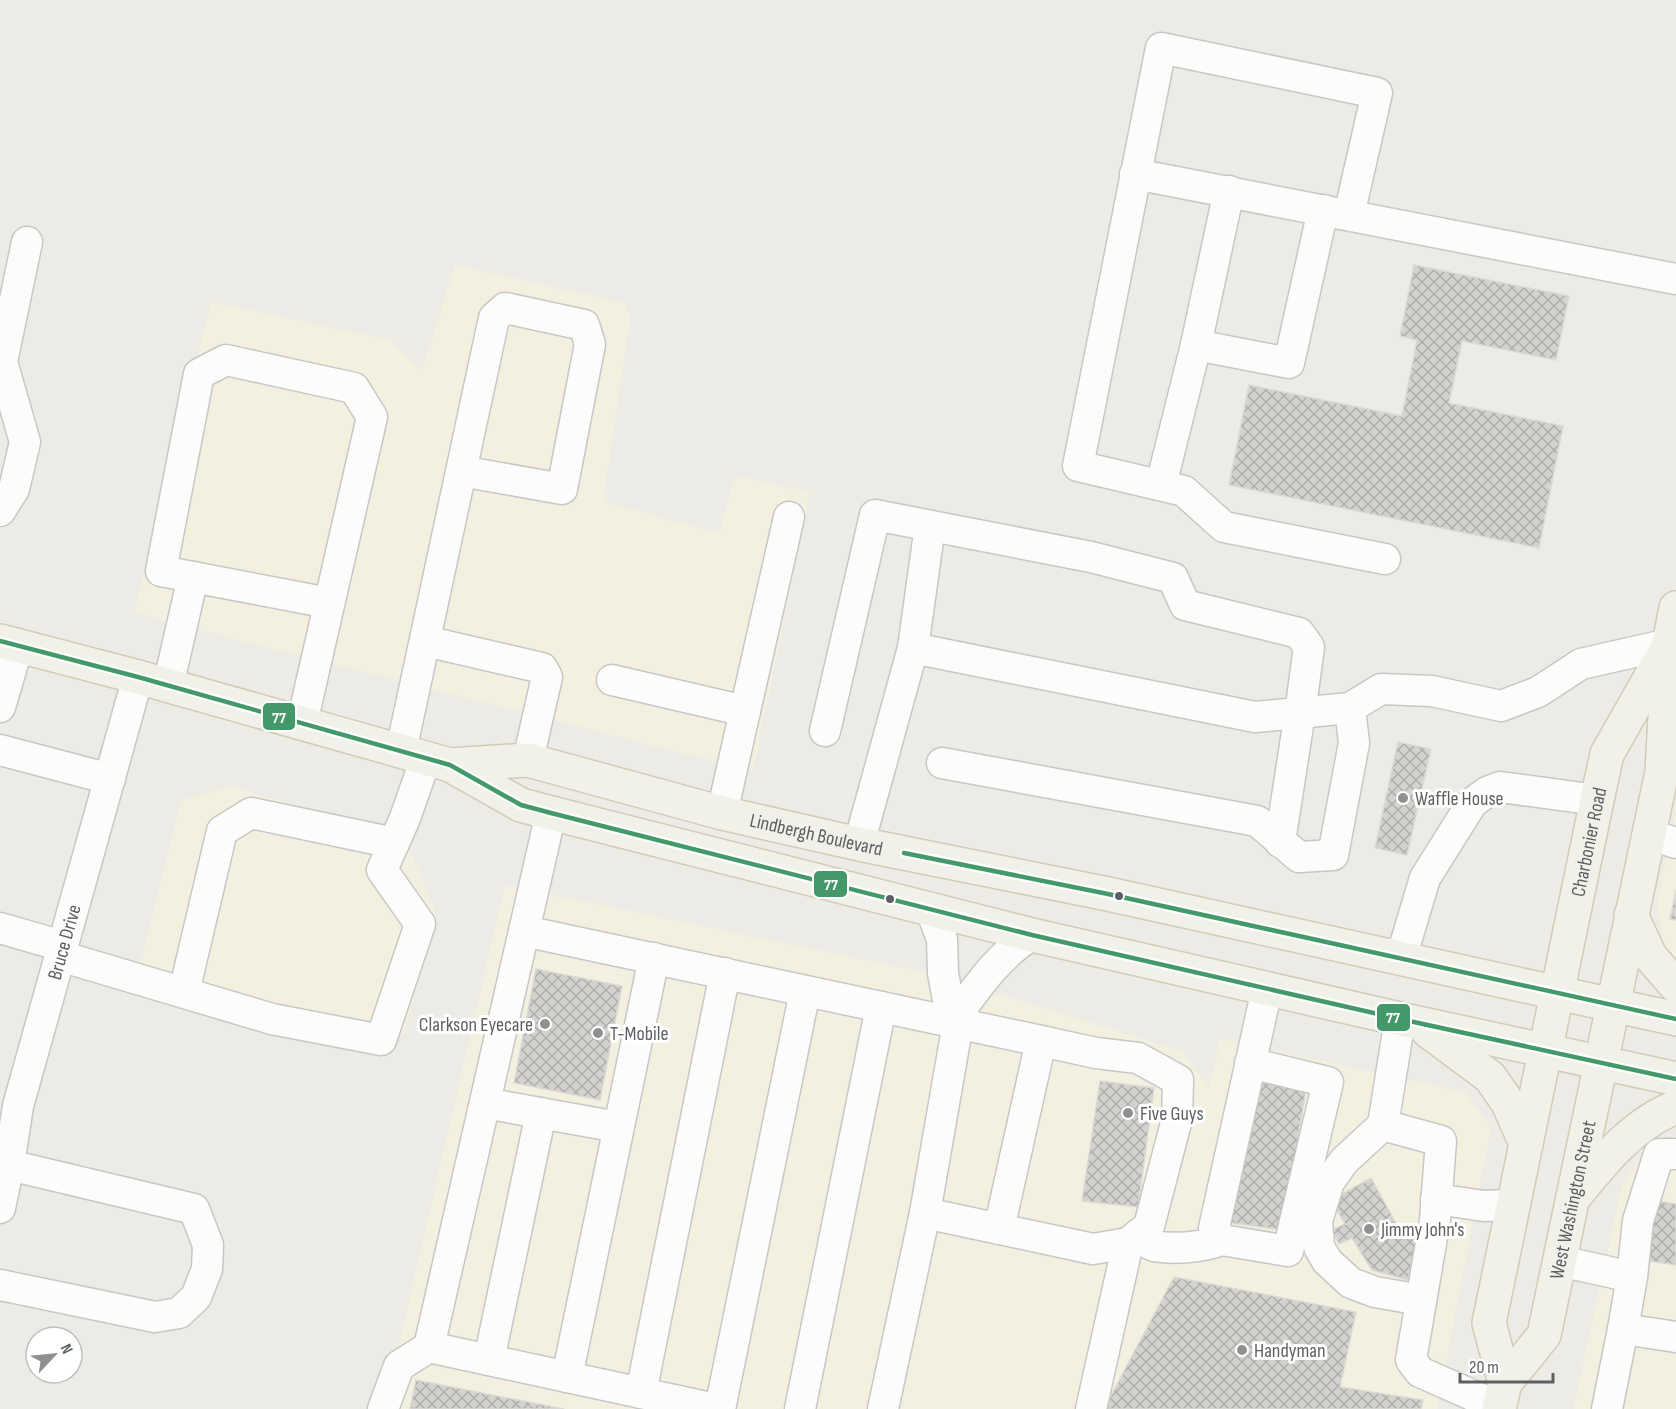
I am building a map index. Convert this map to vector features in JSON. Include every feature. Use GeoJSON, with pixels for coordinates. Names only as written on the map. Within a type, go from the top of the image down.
{"type":"FeatureCollection","features":[{"type":"Feature","properties":{"kind":"main road","name":"Charbonier Road"},"geometry":{"type":"LineString","coordinates":[[1613,1005],[1631,915],[1662,839],[1669,775],[1669,644],[1676,608]]}},
{"type":"Feature","properties":{"kind":"main road","name":"Lindbergh Boulevard"},"geometry":{"type":"LineString","coordinates":[[9,644],[153,681],[426,758],[521,805],[551,813],[1032,935],[1408,1021],[1676,1079]]}},
{"type":"Feature","properties":{"kind":"main road","name":"Charbonier Road"},"geometry":{"type":"LineString","coordinates":[[1546,1051],[1607,754],[1669,644]]}},
{"type":"Feature","properties":{"kind":"main road","name":"Lindbergh Boulevard"},"geometry":{"type":"LineString","coordinates":[[426,758],[528,760],[722,813],[859,844],[1108,894],[1676,1019]]}},
{"type":"Feature","properties":{"kind":"main road"},"geometry":{"type":"LineString","coordinates":[[1631,915],[1650,956],[1676,986]]}},
{"type":"Feature","properties":{"kind":"main road","name":"West Washington Street"},"geometry":{"type":"LineString","coordinates":[[1501,1400],[1544,1335],[1613,1005]]}},
{"type":"Feature","properties":{"kind":"main road"},"geometry":{"type":"LineString","coordinates":[[1408,1021],[1490,1077],[1508,1103],[1526,1144]]}},
{"type":"Feature","properties":{"kind":"main road"},"geometry":{"type":"LineString","coordinates":[[1501,1400],[1489,1323],[1546,1051]]}},
{"type":"Feature","properties":{"kind":"main road"},"geometry":{"type":"LineString","coordinates":[[1573,1198],[1611,1152],[1638,1129],[1676,1107]]}},
{"type":"Feature","properties":{"kind":"street"},"geometry":{"type":"LineString","coordinates":[[1196,345],[1289,363],[1377,93],[1161,48],[1078,466],[1185,490],[1224,527],[1385,559]]}},
{"type":"Feature","properties":{"kind":"street"},"geometry":{"type":"LineString","coordinates":[[1135,174],[1676,279]]}},
{"type":"Feature","properties":{"kind":"street"},"geometry":{"type":"LineString","coordinates":[[1161,485],[1196,345],[1229,191]]}},
{"type":"Feature","properties":{"kind":"street"},"geometry":{"type":"LineString","coordinates":[[0,511],[14,489],[25,442],[2,362],[27,242]]}},
{"type":"Feature","properties":{"kind":"street"},"geometry":{"type":"LineString","coordinates":[[0,928],[184,993],[272,1019],[381,1041],[420,924],[382,870],[405,818],[426,758],[425,641],[461,471],[494,318],[505,308],[584,325],[590,344],[562,489],[461,471]]}},
{"type":"Feature","properties":{"kind":"street"},"geometry":{"type":"LineString","coordinates":[[302,723],[372,417],[354,388],[226,360],[199,374],[161,571],[329,603]]}},
{"type":"Feature","properties":{"kind":"street"},"geometry":{"type":"LineString","coordinates":[[0,458],[13,403]]}},
{"type":"Feature","properties":{"kind":"street"},"geometry":{"type":"LineString","coordinates":[[825,731],[875,515],[1091,557],[1173,578],[1185,605],[1299,633],[1309,647],[1280,842]]}},
{"type":"Feature","properties":{"kind":"street"},"geometry":{"type":"LineString","coordinates":[[722,813],[789,517]]}},
{"type":"Feature","properties":{"kind":"street"},"geometry":{"type":"LineString","coordinates":[[859,844],[913,648],[930,526]]}},
{"type":"Feature","properties":{"kind":"street","name":"Bruce Drive"},"geometry":{"type":"LineString","coordinates":[[0,1208],[9,1165],[9,1105],[61,951],[110,779],[153,681],[193,577]]}},
{"type":"Feature","properties":{"kind":"street"},"geometry":{"type":"LineString","coordinates":[[425,641],[542,668],[547,677],[528,760]]}},
{"type":"Feature","properties":{"kind":"street"},"geometry":{"type":"LineString","coordinates":[[0,707],[9,644]]}},
{"type":"Feature","properties":{"kind":"street"},"geometry":{"type":"LineString","coordinates":[[913,648],[1255,717],[1350,708],[1381,689],[1432,692],[1501,706],[1538,692],[1581,664],[1669,644]]}},
{"type":"Feature","properties":{"kind":"street"},"geometry":{"type":"LineString","coordinates":[[612,680],[745,711]]}},
{"type":"Feature","properties":{"kind":"street"},"geometry":{"type":"LineString","coordinates":[[942,763],[1257,821],[1299,857],[1333,855],[1354,743],[1350,708]]}},
{"type":"Feature","properties":{"kind":"street"},"geometry":{"type":"LineString","coordinates":[[0,750],[110,779]]}},
{"type":"Feature","properties":{"kind":"street"},"geometry":{"type":"LineString","coordinates":[[1401,958],[1425,878],[1472,803],[1487,792],[1500,787],[1597,800]]}},
{"type":"Feature","properties":{"kind":"street"},"geometry":{"type":"LineString","coordinates":[[184,993],[222,831],[251,813],[394,843]]}},
{"type":"Feature","properties":{"kind":"street"},"geometry":{"type":"LineString","coordinates":[[429,1347],[551,813]]}},
{"type":"Feature","properties":{"kind":"street"},"geometry":{"type":"LineString","coordinates":[[883,1409],[925,1213],[955,1023],[943,973],[942,939],[931,910]]}},
{"type":"Feature","properties":{"kind":"street"},"geometry":{"type":"LineString","coordinates":[[524,931],[1096,1053],[1138,1058],[1178,1080],[1177,1119],[1149,1226],[1134,1239],[1093,1249],[925,1213]]}},
{"type":"Feature","properties":{"kind":"street"},"geometry":{"type":"LineString","coordinates":[[955,1023],[995,963],[1018,943],[1032,935]]}},
{"type":"Feature","properties":{"kind":"street"},"geometry":{"type":"LineString","coordinates":[[567,1377],[654,958]]}},
{"type":"Feature","properties":{"kind":"street"},"geometry":{"type":"LineString","coordinates":[[641,1393],[725,973]]}},
{"type":"Feature","properties":{"kind":"street"},"geometry":{"type":"LineString","coordinates":[[1222,1240],[1214,1228],[1267,989]]}},
{"type":"Feature","properties":{"kind":"street"},"geometry":{"type":"LineString","coordinates":[[720,1409],[805,991]]}},
{"type":"Feature","properties":{"kind":"street"},"geometry":{"type":"LineString","coordinates":[[800,1409],[881,1007]]}},
{"type":"Feature","properties":{"kind":"street"},"geometry":{"type":"LineString","coordinates":[[1408,1021],[1383,1125],[1344,1161],[1329,1182],[1317,1221],[1319,1247],[1327,1261],[1351,1283],[1376,1292],[1421,1300]]}},
{"type":"Feature","properties":{"kind":"street"},"geometry":{"type":"LineString","coordinates":[[999,1229],[1041,1041]]}},
{"type":"Feature","properties":{"kind":"street"},"geometry":{"type":"LineString","coordinates":[[1134,1239],[1152,1246],[1187,1247],[1212,1244],[1222,1240],[1288,1251],[1328,1082],[1250,1063]]}},
{"type":"Feature","properties":{"kind":"street"},"geometry":{"type":"LineString","coordinates":[[485,1103],[618,1127]]}},
{"type":"Feature","properties":{"kind":"street"},"geometry":{"type":"LineString","coordinates":[[489,1360],[541,1113]]}},
{"type":"Feature","properties":{"kind":"street"},"geometry":{"type":"LineString","coordinates":[[1383,1125],[1441,1141],[1435,1220],[1411,1360],[1420,1372],[1501,1400]]}},
{"type":"Feature","properties":{"kind":"street"},"geometry":{"type":"LineString","coordinates":[[1607,1409],[1632,1277],[1638,1221],[1659,1154],[1676,1154]]}},
{"type":"Feature","properties":{"kind":"street"},"geometry":{"type":"LineString","coordinates":[[0,1285],[155,1317],[179,1313],[196,1297],[207,1269],[208,1245],[194,1209],[9,1165]]}},
{"type":"Feature","properties":{"kind":"street"},"geometry":{"type":"LineString","coordinates":[[1436,1200],[1484,1206],[1513,1205]]}},
{"type":"Feature","properties":{"kind":"street"},"geometry":{"type":"LineString","coordinates":[[1092,1409],[1134,1239]]}},
{"type":"Feature","properties":{"kind":"street"},"geometry":{"type":"LineString","coordinates":[[1560,1261],[1632,1277]]}},
{"type":"Feature","properties":{"kind":"street"},"geometry":{"type":"LineString","coordinates":[[1623,1329],[1676,1337]]}},
{"type":"Feature","properties":{"kind":"street"},"geometry":{"type":"LineString","coordinates":[[382,1409],[399,1366],[429,1347],[715,1409]]}},
{"type":"Feature","properties":{"kind":"shaded area"},"geometry":{"type":"Polygon","coordinates":[[[455,265],[625,303],[630,318],[603,502],[719,533],[735,476],[810,492],[753,771],[134,613],[211,302],[390,340],[422,371],[455,265]]]}},
{"type":"Feature","properties":{"kind":"shaded area"},"geometry":{"type":"Polygon","coordinates":[[[229,786],[404,836],[435,911],[405,1033],[369,1055],[133,996],[181,801],[229,786]]]}},
{"type":"Feature","properties":{"kind":"shaded area"},"geometry":{"type":"Polygon","coordinates":[[[1676,809],[1676,960],[1663,941],[1657,903],[1676,809]]]}},
{"type":"Feature","properties":{"kind":"shaded area"},"geometry":{"type":"Polygon","coordinates":[[[505,885],[923,972],[1065,1014],[1185,1053],[1209,1088],[1220,1039],[1465,1092],[1491,1128],[1437,1409],[384,1409],[505,885]]]}},
{"type":"Feature","properties":{"kind":"shaded area"},"geometry":{"type":"Polygon","coordinates":[[[1676,1136],[1676,1409],[1573,1409],[1622,1186],[1644,1151],[1676,1136]]]}},
{"type":"Feature","properties":{"kind":"building"},"geometry":{"type":"Polygon","coordinates":[[[1414,265],[1569,296],[1556,360],[1462,341],[1449,403],[1563,426],[1539,548],[1229,485],[1249,385],[1402,416],[1417,340],[1400,336],[1414,265]]]}},
{"type":"Feature","properties":{"kind":"building","name":"Waffle House"},"geometry":{"type":"Polygon","coordinates":[[[1398,742],[1431,749],[1407,855],[1375,848],[1398,742]]]}},
{"type":"Feature","properties":{"kind":"building"},"geometry":{"type":"Polygon","coordinates":[[[1676,890],[1676,920],[1670,919],[1676,890]]]}},
{"type":"Feature","properties":{"kind":"building"},"geometry":{"type":"Polygon","coordinates":[[[536,969],[622,986],[600,1100],[514,1083],[536,969]]]}},
{"type":"Feature","properties":{"kind":"building"},"geometry":{"type":"Polygon","coordinates":[[[1100,1081],[1154,1088],[1138,1207],[1082,1201],[1100,1081]]]}},
{"type":"Feature","properties":{"kind":"building"},"geometry":{"type":"Polygon","coordinates":[[[1249,1081],[1306,1089],[1283,1230],[1226,1222],[1249,1081]]]}},
{"type":"Feature","properties":{"kind":"building","name":"Jimmy John's"},"geometry":{"type":"Polygon","coordinates":[[[1371,1178],[1398,1227],[1418,1234],[1408,1280],[1372,1270],[1352,1238],[1339,1244],[1332,1230],[1345,1224],[1331,1200],[1371,1178]]]}},
{"type":"Feature","properties":{"kind":"building"},"geometry":{"type":"Polygon","coordinates":[[[1653,1200],[1676,1204],[1676,1265],[1643,1260],[1653,1200]]]}},
{"type":"Feature","properties":{"kind":"building","name":"Handyman"},"geometry":{"type":"Polygon","coordinates":[[[1174,1277],[1356,1312],[1340,1387],[1423,1400],[1421,1409],[1104,1409],[1174,1277]]]}},
{"type":"Feature","properties":{"kind":"building"},"geometry":{"type":"Polygon","coordinates":[[[416,1380],[564,1409],[410,1409],[416,1380]]]}},
{"type":"Feature","properties":{"kind":"transit line","name":"77"},"geometry":{"type":"LineString","coordinates":[[0,641],[138,677],[450,765],[521,805],[551,813],[1032,935],[1676,1079]]}},
{"type":"Feature","properties":{"kind":"transit line","name":"77"},"geometry":{"type":"LineString","coordinates":[[904,853],[1108,894],[1676,1019]]}},
{"type":"Feature","properties":{"kind":"place","name":"Waffle House"},"geometry":{"type":"Point","coordinates":[1403,798]}},
{"type":"Feature","properties":{"kind":"place","name":"Clarkson Eyecare"},"geometry":{"type":"Point","coordinates":[545,1024]}},
{"type":"Feature","properties":{"kind":"place","name":"T-Mobile"},"geometry":{"type":"Point","coordinates":[598,1033]}},
{"type":"Feature","properties":{"kind":"place","name":"Five Guys"},"geometry":{"type":"Point","coordinates":[1128,1113]}},
{"type":"Feature","properties":{"kind":"place","name":"Jimmy John's"},"geometry":{"type":"Point","coordinates":[1369,1229]}},
{"type":"Feature","properties":{"kind":"place","name":"Handyman"},"geometry":{"type":"Point","coordinates":[1242,1350]}}]}
